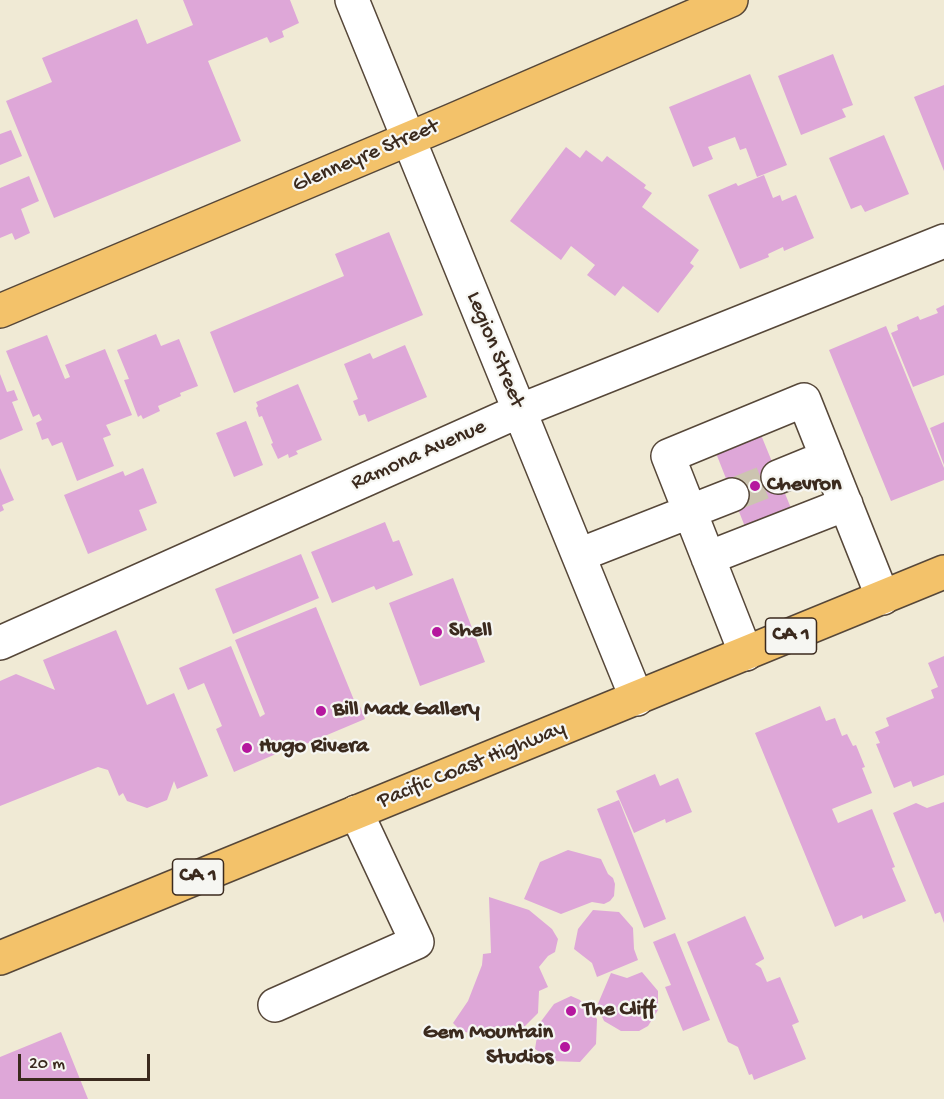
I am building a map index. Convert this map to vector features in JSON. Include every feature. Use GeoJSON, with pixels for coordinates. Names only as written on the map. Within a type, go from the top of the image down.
{"type":"FeatureCollection","features":[{"type":"Feature","properties":{"kind":"main road","name":"Glenneyre Street"},"geometry":{"type":"LineString","coordinates":[[0,311],[731,0]]}},
{"type":"Feature","properties":{"kind":"main road","name":"Pacific Coast Highway"},"geometry":{"type":"LineString","coordinates":[[0,958],[944,572]]}},
{"type":"Feature","properties":{"kind":"street","name":"Legion Street"},"geometry":{"type":"LineString","coordinates":[[352,0],[637,699]]}},
{"type":"Feature","properties":{"kind":"street","name":"Ramona Avenue"},"geometry":{"type":"LineString","coordinates":[[4,641],[519,411],[944,241]]}},
{"type":"Feature","properties":{"kind":"street"},"geometry":{"type":"LineString","coordinates":[[746,654],[668,456],[804,400],[883,598]]}},
{"type":"Feature","properties":{"kind":"street"},"geometry":{"type":"LineString","coordinates":[[778,477],[827,457]]}},
{"type":"Feature","properties":{"kind":"street"},"geometry":{"type":"LineString","coordinates":[[579,555],[732,495]]}},
{"type":"Feature","properties":{"kind":"street"},"geometry":{"type":"LineString","coordinates":[[708,558],[846,504]]}},
{"type":"Feature","properties":{"kind":"street"},"geometry":{"type":"LineString","coordinates":[[275,1005],[417,942],[356,812]]}},
{"type":"Feature","properties":{"kind":"building"},"geometry":{"type":"Polygon","coordinates":[[[183,0],[290,0],[299,23],[282,31],[284,37],[270,43],[267,37],[208,61],[241,141],[54,218],[6,101],[52,82],[42,58],[137,19],[147,44],[193,25],[183,0]]]}},
{"type":"Feature","properties":{"kind":"building"},"geometry":{"type":"Polygon","coordinates":[[[833,54],[853,105],[842,109],[846,117],[801,135],[778,76],[833,54]]]}},
{"type":"Feature","properties":{"kind":"building"},"geometry":{"type":"Polygon","coordinates":[[[750,74],[787,165],[757,177],[746,148],[740,150],[735,137],[708,147],[713,159],[693,167],[669,107],[750,74]]]}},
{"type":"Feature","properties":{"kind":"building"},"geometry":{"type":"Polygon","coordinates":[[[944,85],[944,171],[914,97],[944,85]]]}},
{"type":"Feature","properties":{"kind":"building"},"geometry":{"type":"Polygon","coordinates":[[[11,130],[22,156],[0,165],[0,134],[11,130]]]}},
{"type":"Feature","properties":{"kind":"building"},"geometry":{"type":"Polygon","coordinates":[[[884,135],[909,194],[865,212],[861,205],[851,209],[829,158],[884,135]]]}},
{"type":"Feature","properties":{"kind":"building"},"geometry":{"type":"Polygon","coordinates":[[[566,147],[580,158],[586,150],[602,162],[607,156],[646,185],[644,188],[652,193],[642,207],[699,250],[690,263],[694,266],[658,313],[623,286],[615,296],[587,275],[595,265],[571,246],[561,260],[510,221],[566,147]]]}},
{"type":"Feature","properties":{"kind":"building"},"geometry":{"type":"Polygon","coordinates":[[[764,175],[773,198],[780,195],[782,201],[796,195],[814,238],[784,251],[783,247],[768,254],[769,257],[740,269],[708,195],[736,183],[738,186],[764,175]]]}},
{"type":"Feature","properties":{"kind":"building"},"geometry":{"type":"Polygon","coordinates":[[[29,176],[39,201],[21,209],[30,233],[15,240],[12,233],[0,238],[0,188],[29,176]]]}},
{"type":"Feature","properties":{"kind":"building"},"geometry":{"type":"Polygon","coordinates":[[[389,232],[423,315],[234,393],[210,332],[344,276],[335,254],[389,232]]]}},
{"type":"Feature","properties":{"kind":"building"},"geometry":{"type":"Polygon","coordinates":[[[944,305],[944,375],[913,387],[891,333],[898,330],[897,325],[918,316],[920,320],[938,313],[936,309],[944,305]]]}},
{"type":"Feature","properties":{"kind":"building"},"geometry":{"type":"Polygon","coordinates":[[[886,326],[944,468],[944,480],[891,501],[829,350],[886,326]]]}},
{"type":"Feature","properties":{"kind":"building"},"geometry":{"type":"Polygon","coordinates":[[[156,334],[161,346],[179,339],[198,386],[158,406],[160,411],[143,419],[141,415],[138,417],[124,380],[129,379],[117,350],[156,334]]]}},
{"type":"Feature","properties":{"kind":"building"},"geometry":{"type":"Polygon","coordinates":[[[47,335],[65,379],[70,377],[65,365],[105,349],[132,415],[106,425],[111,435],[103,438],[114,466],[77,481],[62,442],[52,446],[48,438],[42,440],[36,423],[42,420],[39,414],[33,417],[6,351],[47,335]]]}},
{"type":"Feature","properties":{"kind":"building"},"geometry":{"type":"Polygon","coordinates":[[[405,345],[427,397],[368,422],[365,414],[359,416],[353,401],[358,399],[344,364],[370,353],[373,359],[405,345]]]}},
{"type":"Feature","properties":{"kind":"building"},"geometry":{"type":"Polygon","coordinates":[[[0,374],[7,392],[14,390],[18,400],[12,402],[23,430],[0,440],[0,374]]]}},
{"type":"Feature","properties":{"kind":"building"},"geometry":{"type":"Polygon","coordinates":[[[298,384],[322,440],[296,451],[298,454],[289,458],[288,454],[278,459],[262,416],[259,417],[256,402],[298,384]]]}},
{"type":"Feature","properties":{"kind":"building"},"geometry":{"type":"Polygon","coordinates":[[[246,421],[263,465],[234,477],[216,433],[246,421]]]}},
{"type":"Feature","properties":{"kind":"building"},"geometry":{"type":"Polygon","coordinates":[[[944,422],[944,465],[930,428],[944,422]]]}},
{"type":"Feature","properties":{"kind":"building","name":"Chevron"},"geometry":{"type":"Polygon","coordinates":[[[759,430],[795,518],[749,537],[714,448],[759,430]]]}},
{"type":"Feature","properties":{"kind":"building"},"geometry":{"type":"Polygon","coordinates":[[[0,468],[14,500],[2,505],[4,510],[0,512],[0,468]]]}},
{"type":"Feature","properties":{"kind":"building"},"geometry":{"type":"Polygon","coordinates":[[[143,468],[157,503],[139,510],[147,530],[88,554],[64,495],[123,471],[125,476],[143,468]]]}},
{"type":"Feature","properties":{"kind":"building"},"geometry":{"type":"Polygon","coordinates":[[[385,522],[393,542],[399,540],[413,575],[376,590],[374,586],[332,603],[311,552],[385,522]]]}},
{"type":"Feature","properties":{"kind":"building"},"geometry":{"type":"Polygon","coordinates":[[[301,554],[319,598],[233,634],[215,589],[301,554]]]}},
{"type":"Feature","properties":{"kind":"building","name":"Shell"},"geometry":{"type":"Polygon","coordinates":[[[453,578],[485,662],[420,686],[389,603],[453,578]]]}},
{"type":"Feature","properties":{"kind":"building"},"geometry":{"type":"Polygon","coordinates":[[[316,607],[356,705],[359,704],[365,719],[301,746],[299,741],[275,752],[276,754],[234,772],[216,729],[222,726],[204,683],[188,690],[179,668],[231,646],[260,717],[265,714],[235,640],[316,607]]]}},
{"type":"Feature","properties":{"kind":"building"},"geometry":{"type":"Polygon","coordinates":[[[116,630],[147,705],[174,693],[208,776],[177,789],[174,781],[167,800],[147,808],[127,801],[123,793],[119,796],[108,770],[98,767],[0,806],[0,681],[16,674],[55,690],[43,660],[116,630]]]}},
{"type":"Feature","properties":{"kind":"building"},"geometry":{"type":"Polygon","coordinates":[[[944,656],[944,775],[913,787],[911,781],[894,788],[876,744],[880,743],[875,732],[889,726],[886,718],[934,698],[931,690],[938,687],[928,663],[944,656]]]}},
{"type":"Feature","properties":{"kind":"building"},"geometry":{"type":"Polygon","coordinates":[[[820,706],[826,721],[835,718],[842,736],[847,734],[853,746],[856,745],[872,793],[832,809],[838,823],[872,809],[906,901],[863,919],[862,915],[835,927],[755,733],[820,706]]]}},
{"type":"Feature","properties":{"kind":"building"},"geometry":{"type":"Polygon","coordinates":[[[655,774],[660,786],[678,778],[692,812],[666,823],[665,819],[634,833],[616,791],[655,774]]]}},
{"type":"Feature","properties":{"kind":"building"},"geometry":{"type":"Polygon","coordinates":[[[619,800],[666,919],[644,928],[597,809],[619,800]]]}},
{"type":"Feature","properties":{"kind":"building"},"geometry":{"type":"Polygon","coordinates":[[[944,802],[944,923],[940,912],[935,914],[893,813],[916,803],[927,808],[944,802]]]}},
{"type":"Feature","properties":{"kind":"building"},"geometry":{"type":"Polygon","coordinates":[[[568,850],[601,859],[615,884],[614,896],[610,901],[604,904],[592,902],[561,914],[524,899],[540,862],[568,850]]]}},
{"type":"Feature","properties":{"kind":"building"},"geometry":{"type":"Polygon","coordinates":[[[489,897],[529,910],[552,929],[558,939],[555,952],[548,956],[539,967],[548,987],[539,991],[538,1013],[525,1026],[515,1028],[503,1026],[489,1040],[460,1030],[453,1023],[468,1001],[482,965],[483,954],[491,953],[489,897]]]}},
{"type":"Feature","properties":{"kind":"building"},"geometry":{"type":"Polygon","coordinates":[[[593,910],[619,912],[633,928],[634,949],[638,960],[597,977],[592,963],[574,949],[578,929],[593,910]]]}},
{"type":"Feature","properties":{"kind":"building"},"geometry":{"type":"Polygon","coordinates":[[[745,916],[764,958],[755,964],[761,968],[767,982],[780,977],[799,1022],[792,1025],[806,1059],[754,1080],[752,1074],[749,1075],[738,1047],[728,1042],[687,942],[745,916]]]}},
{"type":"Feature","properties":{"kind":"building"},"geometry":{"type":"Polygon","coordinates":[[[675,933],[710,1020],[683,1031],[665,987],[671,985],[653,942],[675,933]]]}},
{"type":"Feature","properties":{"kind":"building"},"geometry":{"type":"Polygon","coordinates":[[[642,972],[658,991],[658,1010],[648,1026],[639,1031],[621,1031],[604,1021],[597,1006],[611,973],[627,978],[642,972]]]}},
{"type":"Feature","properties":{"kind":"building"},"geometry":{"type":"Polygon","coordinates":[[[571,996],[580,1000],[597,1019],[596,1044],[580,1062],[552,1061],[535,1049],[539,1024],[554,1004],[571,996]]]}},
{"type":"Feature","properties":{"kind":"building"},"geometry":{"type":"Polygon","coordinates":[[[61,1032],[88,1099],[0,1099],[0,1057],[61,1032]]]}},
{"type":"Feature","properties":{"kind":"tunnel"},"geometry":{"type":"LineString","coordinates":[[732,495],[778,477]]}},
{"type":"Feature","properties":{"kind":"place","name":"Chevron"},"geometry":{"type":"Point","coordinates":[755,486]}},
{"type":"Feature","properties":{"kind":"place","name":"Shell"},"geometry":{"type":"Point","coordinates":[437,632]}},
{"type":"Feature","properties":{"kind":"place","name":"Bill Mack Gallery"},"geometry":{"type":"Point","coordinates":[321,711]}},
{"type":"Feature","properties":{"kind":"place","name":"Hugo Rivera"},"geometry":{"type":"Point","coordinates":[247,748]}},
{"type":"Feature","properties":{"kind":"place","name":"The Cliff"},"geometry":{"type":"Point","coordinates":[571,1011]}},
{"type":"Feature","properties":{"kind":"place","name":"Gem Mountain Studios"},"geometry":{"type":"Point","coordinates":[565,1047]}}]}
